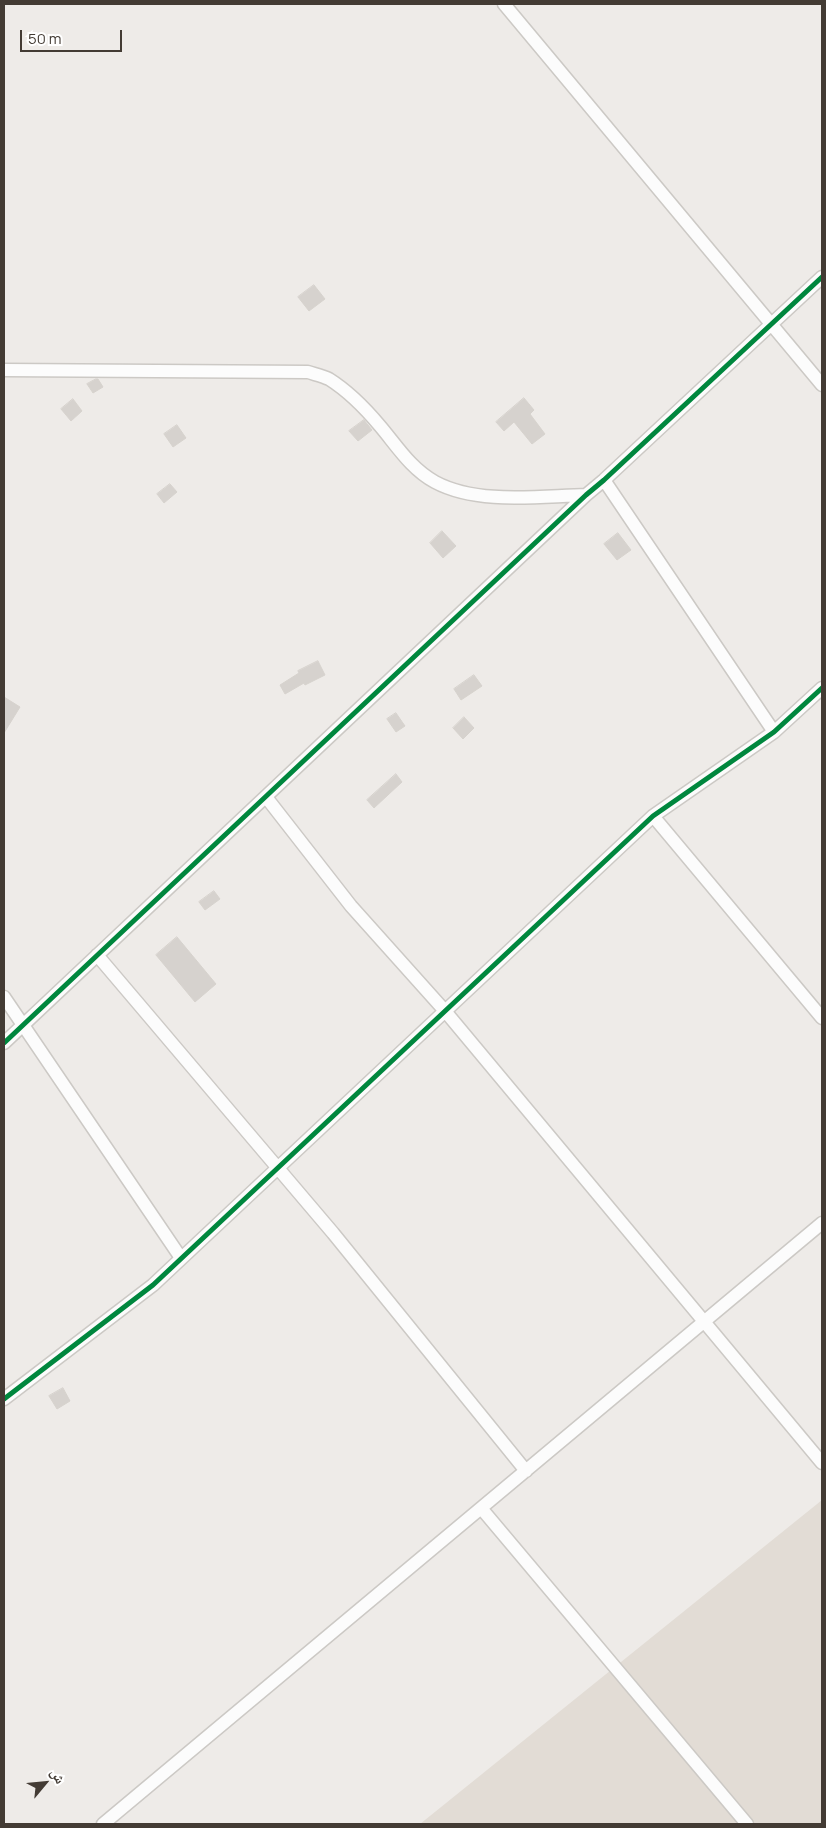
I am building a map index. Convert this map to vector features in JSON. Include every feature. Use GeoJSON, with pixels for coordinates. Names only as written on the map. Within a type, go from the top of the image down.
{"type":"FeatureCollection","features":[{"type":"Feature","properties":{"kind":"street"},"geometry":{"type":"LineString","coordinates":[[504,4],[822,385]]}},
{"type":"Feature","properties":{"kind":"street"},"geometry":{"type":"LineString","coordinates":[[4,1043],[586,494],[604,480],[822,277]]}},
{"type":"Feature","properties":{"kind":"street"},"geometry":{"type":"LineString","coordinates":[[4,370],[308,372],[328,378],[354,399],[379,425],[405,459],[435,482],[468,494],[513,497],[586,494]]}},
{"type":"Feature","properties":{"kind":"street"},"geometry":{"type":"LineString","coordinates":[[604,480],[774,732]]}},
{"type":"Feature","properties":{"kind":"street"},"geometry":{"type":"LineString","coordinates":[[4,1398],[153,1285],[653,816],[774,732],[822,688]]}},
{"type":"Feature","properties":{"kind":"street"},"geometry":{"type":"LineString","coordinates":[[266,797],[351,906],[445,1011],[822,1463]]}},
{"type":"Feature","properties":{"kind":"street"},"geometry":{"type":"LineString","coordinates":[[653,816],[822,1018]]}},
{"type":"Feature","properties":{"kind":"street"},"geometry":{"type":"LineString","coordinates":[[97,956],[333,1233],[526,1471]]}},
{"type":"Feature","properties":{"kind":"street"},"geometry":{"type":"LineString","coordinates":[[4,997],[181,1258]]}},
{"type":"Feature","properties":{"kind":"street"},"geometry":{"type":"LineString","coordinates":[[104,1824],[822,1223]]}},
{"type":"Feature","properties":{"kind":"street"},"geometry":{"type":"LineString","coordinates":[[481,1508],[747,1824]]}},
{"type":"Feature","properties":{"kind":"shaded area"},"geometry":{"type":"Polygon","coordinates":[[[822,1500],[822,1824],[420,1824],[822,1500]]]}},
{"type":"Feature","properties":{"kind":"building"},"geometry":{"type":"Polygon","coordinates":[[[314,285],[325,299],[309,311],[298,297],[314,285]]]}},
{"type":"Feature","properties":{"kind":"building"},"geometry":{"type":"Polygon","coordinates":[[[98,379],[103,387],[93,393],[87,384],[98,379]]]}},
{"type":"Feature","properties":{"kind":"building"},"geometry":{"type":"Polygon","coordinates":[[[524,398],[534,410],[530,414],[545,434],[532,444],[514,422],[504,431],[496,422],[524,398]]]}},
{"type":"Feature","properties":{"kind":"building"},"geometry":{"type":"Polygon","coordinates":[[[73,399],[82,411],[71,421],[61,409],[73,399]]]}},
{"type":"Feature","properties":{"kind":"building"},"geometry":{"type":"Polygon","coordinates":[[[364,420],[372,430],[358,441],[349,431],[364,420]]]}},
{"type":"Feature","properties":{"kind":"building"},"geometry":{"type":"Polygon","coordinates":[[[177,425],[186,438],[173,447],[164,434],[177,425]]]}},
{"type":"Feature","properties":{"kind":"building"},"geometry":{"type":"Polygon","coordinates":[[[170,484],[177,492],[164,503],[157,494],[170,484]]]}},
{"type":"Feature","properties":{"kind":"building"},"geometry":{"type":"Polygon","coordinates":[[[442,531],[456,546],[443,558],[430,543],[442,531]]]}},
{"type":"Feature","properties":{"kind":"building"},"geometry":{"type":"Polygon","coordinates":[[[618,533],[631,550],[617,560],[604,544],[618,533]]]}},
{"type":"Feature","properties":{"kind":"building"},"geometry":{"type":"Polygon","coordinates":[[[318,661],[325,675],[305,685],[304,683],[285,694],[280,685],[299,673],[298,671],[318,661]]]}},
{"type":"Feature","properties":{"kind":"building"},"geometry":{"type":"Polygon","coordinates":[[[474,675],[482,686],[461,700],[454,689],[474,675]]]}},
{"type":"Feature","properties":{"kind":"building"},"geometry":{"type":"Polygon","coordinates":[[[4,697],[20,707],[4,733],[4,697]]]}},
{"type":"Feature","properties":{"kind":"building"},"geometry":{"type":"Polygon","coordinates":[[[396,713],[405,726],[396,732],[387,719],[396,713]]]}},
{"type":"Feature","properties":{"kind":"building"},"geometry":{"type":"Polygon","coordinates":[[[464,717],[474,728],[463,739],[453,728],[464,717]]]}},
{"type":"Feature","properties":{"kind":"building"},"geometry":{"type":"Polygon","coordinates":[[[396,774],[402,782],[374,808],[367,800],[396,774]]]}},
{"type":"Feature","properties":{"kind":"building"},"geometry":{"type":"Polygon","coordinates":[[[214,891],[220,899],[205,910],[199,902],[214,891]]]}},
{"type":"Feature","properties":{"kind":"building"},"geometry":{"type":"Polygon","coordinates":[[[177,937],[216,984],[195,1002],[156,955],[177,937]]]}},
{"type":"Feature","properties":{"kind":"building"},"geometry":{"type":"Polygon","coordinates":[[[63,1388],[70,1401],[57,1409],[49,1396],[63,1388]]]}},
{"type":"Feature","properties":{"kind":"cycle path"},"geometry":{"type":"LineString","coordinates":[[4,1043],[586,495],[822,277]]}},
{"type":"Feature","properties":{"kind":"cycle path"},"geometry":{"type":"LineString","coordinates":[[4,1399],[153,1285],[653,816],[774,732],[822,688]]}}]}
